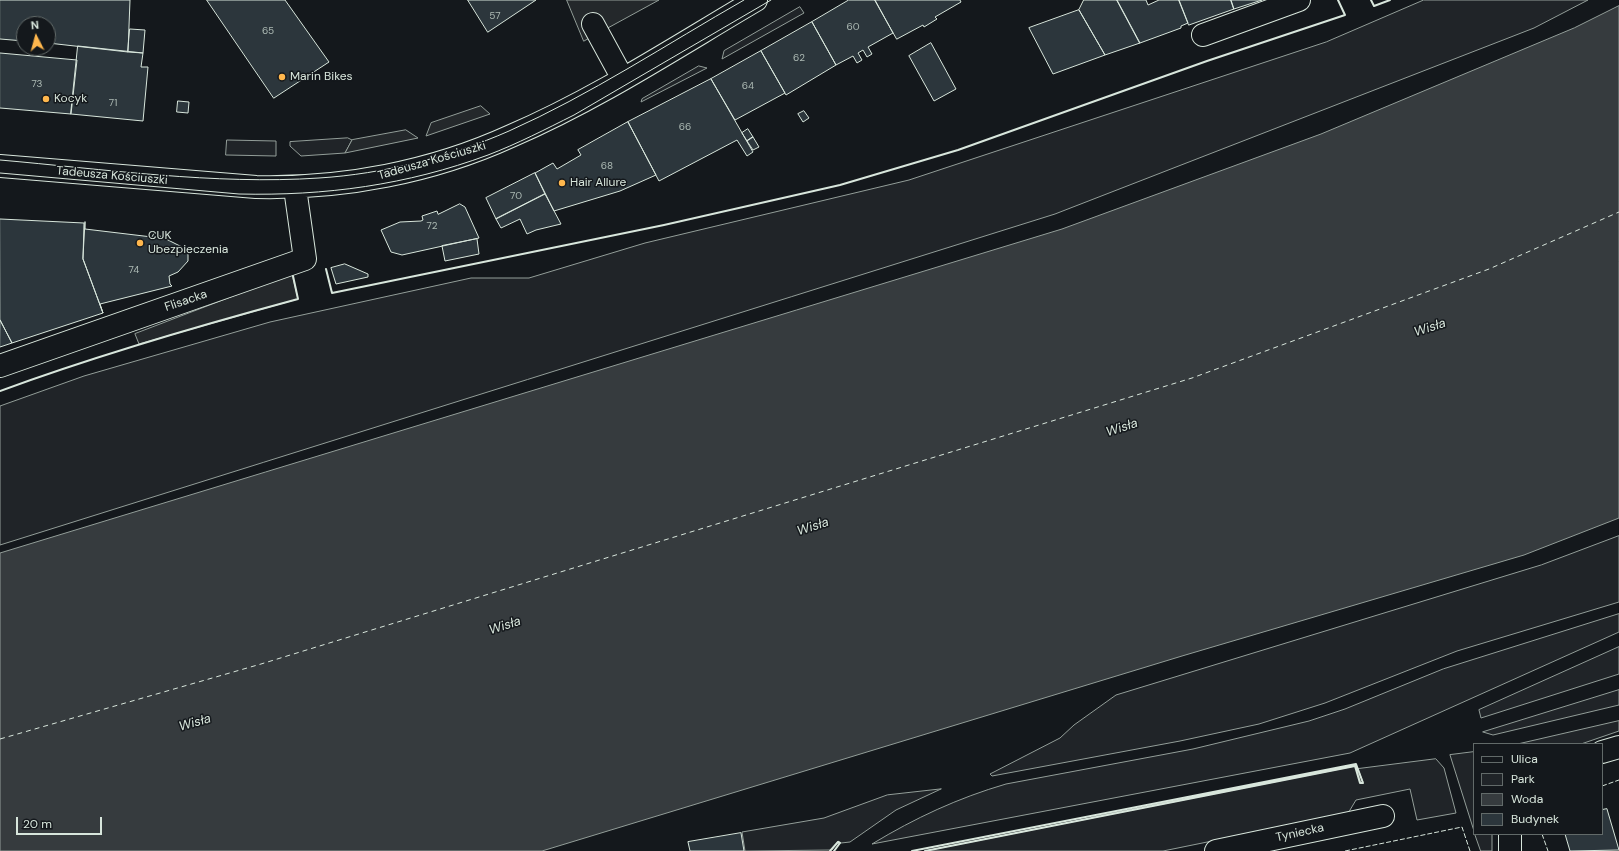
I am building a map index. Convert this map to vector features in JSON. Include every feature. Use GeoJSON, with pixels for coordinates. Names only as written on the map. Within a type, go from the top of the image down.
{"type":"FeatureCollection","features":[{"type":"Feature","properties":{"kind":"street","name":"Tadeusza Kościuszki"},"geometry":{"type":"LineString","coordinates":[[0,166],[229,185],[295,188],[346,182],[386,175],[424,166],[479,149],[511,136],[566,110],[623,79],[756,0]]}},
{"type":"Feature","properties":{"kind":"street"},"geometry":{"type":"LineString","coordinates":[[1203,35],[1299,0]]}},
{"type":"Feature","properties":{"kind":"street"},"geometry":{"type":"LineString","coordinates":[[593,24],[623,79]]}},
{"type":"Feature","properties":{"kind":"street","name":"Flisacka"},"geometry":{"type":"LineString","coordinates":[[0,366],[305,259],[295,188]]}},
{"type":"Feature","properties":{"kind":"street"},"geometry":{"type":"LineString","coordinates":[[1603,752],[1619,747]]}},
{"type":"Feature","properties":{"kind":"street","name":"Tyniecka"},"geometry":{"type":"LineString","coordinates":[[1216,851],[1383,816]]}},
{"type":"Feature","properties":{"kind":"street"},"geometry":{"type":"LineString","coordinates":[[1510,835],[1510,851]]}},
{"type":"Feature","properties":{"kind":"green space"},"geometry":{"type":"Polygon","coordinates":[[[1424,0],[1588,0],[1534,28],[1055,214],[0,545],[0,406],[84,376],[270,322],[471,278],[529,278],[645,243],[909,180],[1326,42],[1424,0]]]}},
{"type":"Feature","properties":{"kind":"green space"},"geometry":{"type":"Polygon","coordinates":[[[800,7],[804,13],[722,59],[724,51],[800,7]]]}},
{"type":"Feature","properties":{"kind":"green space"},"geometry":{"type":"Polygon","coordinates":[[[699,66],[707,68],[641,102],[642,99],[699,66]]]}},
{"type":"Feature","properties":{"kind":"green space"},"geometry":{"type":"Polygon","coordinates":[[[348,138],[352,140],[345,153],[301,156],[290,146],[290,142],[348,138]]]}},
{"type":"Feature","properties":{"kind":"green space"},"geometry":{"type":"Polygon","coordinates":[[[227,140],[276,141],[276,156],[226,155],[227,140]]]}},
{"type":"Feature","properties":{"kind":"green space"},"geometry":{"type":"Polygon","coordinates":[[[1619,536],[1619,602],[1457,651],[1325,703],[1259,724],[1180,741],[992,776],[990,774],[1060,738],[1074,725],[1116,695],[1541,565],[1619,536]]]}},
{"type":"Feature","properties":{"kind":"green space"},"geometry":{"type":"Polygon","coordinates":[[[1619,614],[1619,632],[1350,753],[872,844],[904,826],[954,802],[1006,784],[1193,749],[1309,721],[1345,709],[1443,669],[1619,614]]]}},
{"type":"Feature","properties":{"kind":"green space"},"geometry":{"type":"Polygon","coordinates":[[[1619,647],[1619,674],[1481,718],[1479,710],[1619,647]]]}},
{"type":"Feature","properties":{"kind":"green space"},"geometry":{"type":"Polygon","coordinates":[[[1619,690],[1619,705],[1493,735],[1483,732],[1619,690]]]}},
{"type":"Feature","properties":{"kind":"green space"},"geometry":{"type":"Polygon","coordinates":[[[1619,721],[1619,731],[1584,743],[1522,743],[1619,721]]]}},
{"type":"Feature","properties":{"kind":"green space"},"geometry":{"type":"Polygon","coordinates":[[[1473,752],[1473,828],[1450,755],[1473,752]]]}},
{"type":"Feature","properties":{"kind":"green space"},"geometry":{"type":"Polygon","coordinates":[[[1436,759],[1444,768],[1456,813],[1417,820],[1410,789],[1356,800],[1347,815],[1163,851],[925,851],[1355,766],[1361,783],[1363,782],[1358,769],[1436,759]]]}},
{"type":"Feature","properties":{"kind":"green space"},"geometry":{"type":"Polygon","coordinates":[[[941,789],[896,810],[850,842],[841,843],[838,841],[832,850],[745,851],[742,832],[824,818],[887,795],[941,789]]]}},
{"type":"Feature","properties":{"kind":"green space"},"geometry":{"type":"Polygon","coordinates":[[[1475,835],[1492,835],[1492,851],[1481,851],[1475,835]]]}},
{"type":"Feature","properties":{"kind":"shaded area"},"geometry":{"type":"Polygon","coordinates":[[[567,0],[659,0],[584,41],[567,0]]]}},
{"type":"Feature","properties":{"kind":"shaded area"},"geometry":{"type":"Polygon","coordinates":[[[481,106],[490,114],[426,136],[431,123],[481,106]]]}},
{"type":"Feature","properties":{"kind":"shaded area"},"geometry":{"type":"Polygon","coordinates":[[[406,130],[418,138],[345,153],[352,140],[406,130]]]}},
{"type":"Feature","properties":{"kind":"shaded area"},"geometry":{"type":"Polygon","coordinates":[[[292,274],[298,299],[139,344],[135,334],[292,274]]]}},
{"type":"Feature","properties":{"kind":"water","name":"Wisła"},"geometry":{"type":"Polygon","coordinates":[[[1619,6],[1619,518],[1524,555],[1182,656],[542,851],[0,851],[0,553],[1062,229],[1321,134],[1574,28],[1619,6]]]}},
{"type":"Feature","properties":{"kind":"building"},"geometry":{"type":"Polygon","coordinates":[[[0,0],[130,0],[128,52],[56,44],[56,16],[16,16],[16,40],[0,39],[0,0]]]}},
{"type":"Feature","properties":{"kind":"building"},"geometry":{"type":"Polygon","coordinates":[[[207,0],[285,0],[329,62],[274,98],[207,0]]]}},
{"type":"Feature","properties":{"kind":"building"},"geometry":{"type":"Polygon","coordinates":[[[468,0],[536,0],[488,32],[468,0]]]}},
{"type":"Feature","properties":{"kind":"building"},"geometry":{"type":"Polygon","coordinates":[[[849,0],[875,0],[893,33],[868,47],[872,54],[867,57],[863,50],[858,53],[862,60],[857,63],[853,56],[836,65],[812,22],[849,0]]]}},
{"type":"Feature","properties":{"kind":"building"},"geometry":{"type":"Polygon","coordinates":[[[875,0],[960,0],[961,2],[935,17],[937,19],[924,27],[923,25],[897,39],[875,0]]]}},
{"type":"Feature","properties":{"kind":"building"},"geometry":{"type":"Polygon","coordinates":[[[1084,0],[1117,0],[1140,43],[1105,55],[1079,10],[1084,0]]]}},
{"type":"Feature","properties":{"kind":"building"},"geometry":{"type":"Polygon","coordinates":[[[1117,0],[1146,0],[1148,5],[1159,0],[1179,0],[1188,23],[1181,26],[1181,28],[1140,43],[1117,0]]]}},
{"type":"Feature","properties":{"kind":"building"},"geometry":{"type":"Polygon","coordinates":[[[1179,0],[1231,0],[1234,9],[1189,25],[1179,0]]]}},
{"type":"Feature","properties":{"kind":"building"},"geometry":{"type":"Polygon","coordinates":[[[1231,0],[1262,0],[1234,9],[1231,0]]]}},
{"type":"Feature","properties":{"kind":"building"},"geometry":{"type":"Polygon","coordinates":[[[1079,10],[1105,55],[1053,74],[1029,28],[1079,10]]]}},
{"type":"Feature","properties":{"kind":"building"},"geometry":{"type":"Polygon","coordinates":[[[812,22],[836,65],[786,95],[761,51],[812,22]]]}},
{"type":"Feature","properties":{"kind":"building"},"geometry":{"type":"Polygon","coordinates":[[[130,29],[145,30],[143,53],[128,52],[130,29]]]}},
{"type":"Feature","properties":{"kind":"building"},"geometry":{"type":"Polygon","coordinates":[[[931,43],[956,89],[934,101],[909,56],[931,43]]]}},
{"type":"Feature","properties":{"kind":"building"},"geometry":{"type":"Polygon","coordinates":[[[78,46],[143,53],[141,67],[148,67],[143,121],[71,114],[78,46]]]}},
{"type":"Feature","properties":{"kind":"building"},"geometry":{"type":"Polygon","coordinates":[[[761,51],[785,93],[735,120],[711,79],[761,51]]]}},
{"type":"Feature","properties":{"kind":"building"},"geometry":{"type":"Polygon","coordinates":[[[0,53],[16,54],[16,56],[77,60],[71,114],[0,108],[0,53]]]}},
{"type":"Feature","properties":{"kind":"building"},"geometry":{"type":"Polygon","coordinates":[[[711,79],[753,152],[747,156],[737,140],[659,181],[628,122],[711,79]]]}},
{"type":"Feature","properties":{"kind":"building"},"geometry":{"type":"Polygon","coordinates":[[[178,101],[189,102],[188,113],[177,112],[178,101]]]}},
{"type":"Feature","properties":{"kind":"building"},"geometry":{"type":"Polygon","coordinates":[[[804,111],[809,118],[803,122],[798,114],[804,111]]]}},
{"type":"Feature","properties":{"kind":"building"},"geometry":{"type":"Polygon","coordinates":[[[628,122],[656,175],[620,191],[554,211],[535,173],[553,163],[557,169],[581,155],[578,150],[628,122]]]}},
{"type":"Feature","properties":{"kind":"building"},"geometry":{"type":"Polygon","coordinates":[[[748,129],[753,137],[747,141],[742,133],[748,129]]]}},
{"type":"Feature","properties":{"kind":"building"},"geometry":{"type":"Polygon","coordinates":[[[753,137],[759,147],[753,150],[747,141],[753,137]]]}},
{"type":"Feature","properties":{"kind":"building"},"geometry":{"type":"Polygon","coordinates":[[[535,173],[545,194],[496,219],[486,198],[535,173]]]}},
{"type":"Feature","properties":{"kind":"building"},"geometry":{"type":"Polygon","coordinates":[[[545,194],[561,224],[536,230],[527,234],[520,219],[501,228],[496,219],[545,194]]]}},
{"type":"Feature","properties":{"kind":"building"},"geometry":{"type":"Polygon","coordinates":[[[460,204],[465,207],[479,238],[402,255],[391,252],[381,230],[400,222],[421,221],[423,220],[422,216],[437,211],[438,214],[460,204]]]}},
{"type":"Feature","properties":{"kind":"building"},"geometry":{"type":"Polygon","coordinates":[[[0,219],[84,223],[83,259],[103,313],[12,343],[0,320],[0,219]]]}},
{"type":"Feature","properties":{"kind":"building"},"geometry":{"type":"Polygon","coordinates":[[[85,222],[85,229],[152,237],[154,233],[182,247],[188,253],[188,261],[178,272],[169,276],[170,284],[172,286],[100,304],[103,313],[83,259],[85,222]]]}},
{"type":"Feature","properties":{"kind":"building"},"geometry":{"type":"Polygon","coordinates":[[[477,239],[479,254],[445,261],[442,246],[477,239]]]}},
{"type":"Feature","properties":{"kind":"building"},"geometry":{"type":"Polygon","coordinates":[[[345,264],[368,274],[368,277],[336,284],[331,268],[345,264]]]}},
{"type":"Feature","properties":{"kind":"building"},"geometry":{"type":"Polygon","coordinates":[[[0,320],[12,343],[0,347],[0,320]]]}},
{"type":"Feature","properties":{"kind":"building"},"geometry":{"type":"Polygon","coordinates":[[[1607,809],[1619,850],[1570,851],[1565,835],[1603,835],[1603,810],[1607,809]]]}},
{"type":"Feature","properties":{"kind":"building"},"geometry":{"type":"Polygon","coordinates":[[[741,833],[744,851],[690,851],[688,842],[741,833]]]}},
{"type":"Feature","properties":{"kind":"ferry route"},"geometry":{"type":"LineString","coordinates":[[0,739],[261,664],[1192,378],[1489,269],[1619,212]]}},
{"type":"Feature","properties":{"kind":"tram line"},"geometry":{"type":"LineString","coordinates":[[0,160],[200,178],[280,180],[343,176],[367,173],[416,163],[463,149],[509,131],[539,117],[599,85],[744,0]]}},
{"type":"Feature","properties":{"kind":"tram line"},"geometry":{"type":"LineString","coordinates":[[0,173],[239,194],[303,193],[396,181],[458,165],[499,151],[531,136],[574,115],[771,0]]}},
{"type":"Feature","properties":{"kind":"fence"},"geometry":{"type":"LineString","coordinates":[[1603,786],[1619,780]]}},
{"type":"Feature","properties":{"kind":"fence"},"geometry":{"type":"LineString","coordinates":[[1345,851],[1462,827],[1470,851]]}},
{"type":"Feature","properties":{"kind":"fence"},"geometry":{"type":"LineString","coordinates":[[1542,835],[1548,851]]}},
{"type":"Feature","properties":{"kind":"wall"},"geometry":{"type":"LineString","coordinates":[[326,269],[332,293],[664,225],[840,185],[958,150],[1207,61],[1345,15],[1338,0]]}},
{"type":"Feature","properties":{"kind":"wall"},"geometry":{"type":"LineString","coordinates":[[1371,0],[1374,6],[1390,0]]}},
{"type":"Feature","properties":{"kind":"wall"},"geometry":{"type":"LineString","coordinates":[[0,391],[74,365],[148,342],[298,299],[293,276]]}},
{"type":"Feature","properties":{"kind":"wall"},"geometry":{"type":"LineString","coordinates":[[912,851],[1356,764],[1363,783],[1360,783],[1355,766],[925,851]]}},
{"type":"Feature","properties":{"kind":"wall"},"geometry":{"type":"LineString","coordinates":[[830,851],[838,842],[840,843]]}},
{"type":"Feature","properties":{"kind":"wall"},"geometry":{"type":"LineString","coordinates":[[834,851],[840,843]]}},
{"type":"Feature","properties":{"kind":"place","name":"Marin Bikes"},"geometry":{"type":"Point","coordinates":[282,77]}},
{"type":"Feature","properties":{"kind":"place","name":"Kocyk"},"geometry":{"type":"Point","coordinates":[46,99]}},
{"type":"Feature","properties":{"kind":"place","name":"Hair Allure"},"geometry":{"type":"Point","coordinates":[562,183]}},
{"type":"Feature","properties":{"kind":"place","name":"CUK Ubezpieczenia"},"geometry":{"type":"Point","coordinates":[140,243]}}]}
